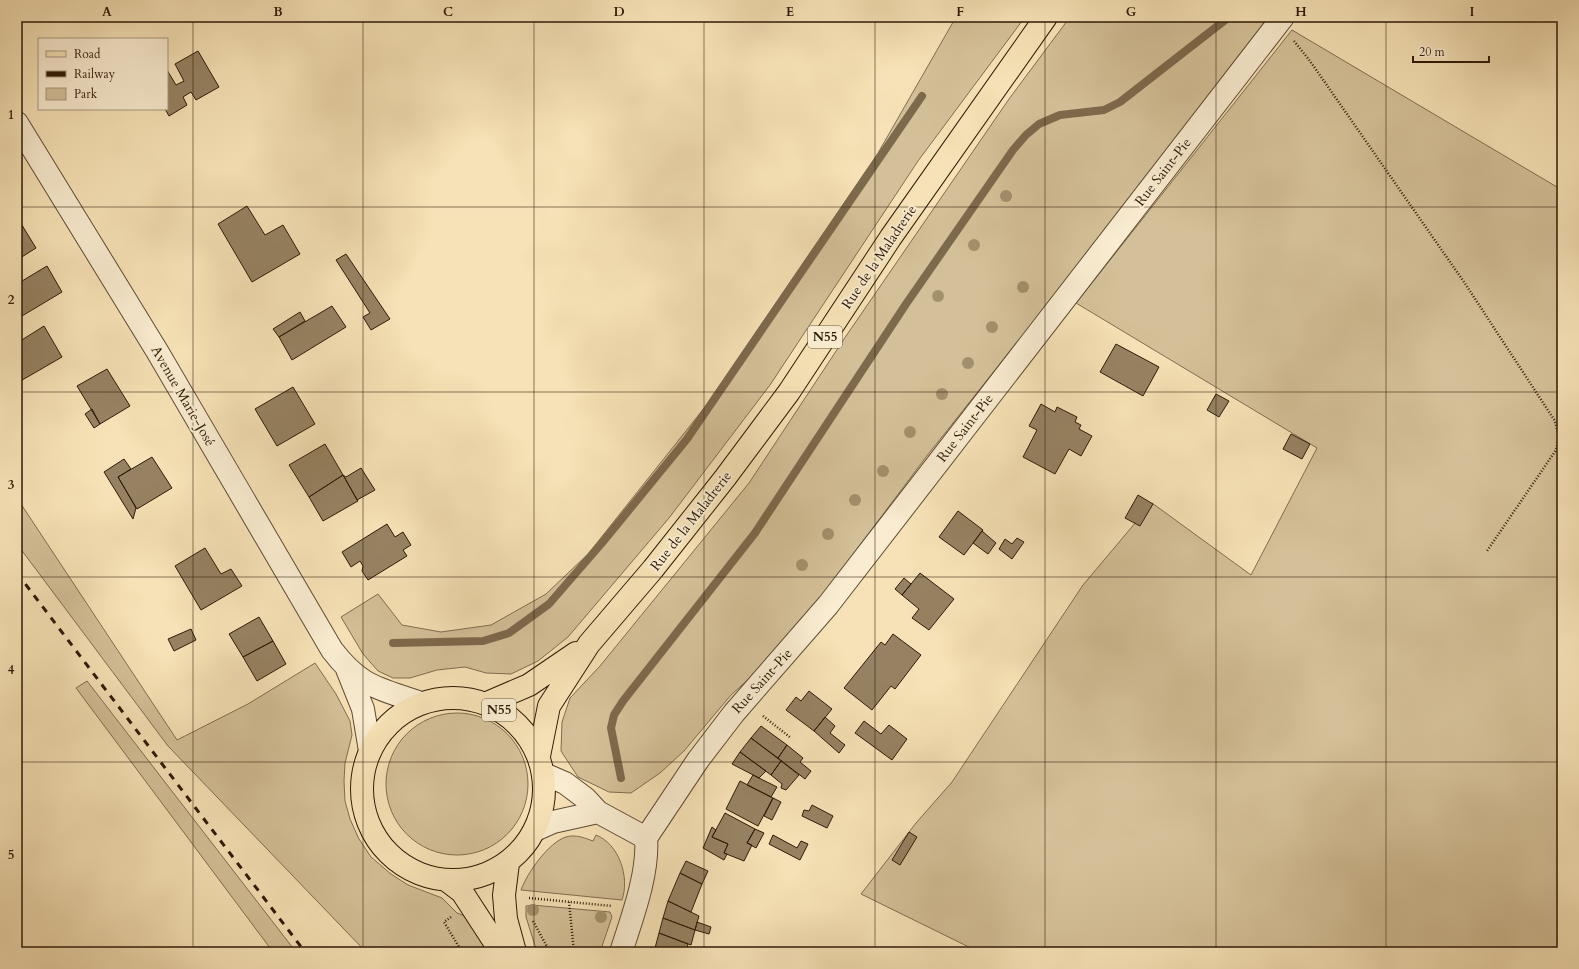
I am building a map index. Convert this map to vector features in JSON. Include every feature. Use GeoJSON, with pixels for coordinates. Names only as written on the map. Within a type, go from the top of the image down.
{"type":"FeatureCollection","features":[{"type":"Feature","properties":{"kind":"main road","name":"Rue de la Maladrerie"},"geometry":{"type":"LineString","coordinates":[[541,765],[549,706],[589,644],[658,563],[725,478],[789,392],[891,237],[1046,17]]}},
{"type":"Feature","properties":{"kind":"main road","name":"Rue de la Maladrerie"},"geometry":{"type":"LineString","coordinates":[[487,703],[529,685],[589,644]]}},
{"type":"Feature","properties":{"kind":"main road","name":"N55"},"geometry":{"type":"LineString","coordinates":[[443,698],[465,698],[487,703],[509,716],[527,734],[541,765],[545,793],[542,812],[535,830],[523,848],[508,863],[489,873],[468,879],[446,880],[422,875],[400,863],[382,846],[372,830],[363,800],[363,775],[370,751],[382,731],[400,714],[421,703],[443,698]]}},
{"type":"Feature","properties":{"kind":"main road"},"geometry":{"type":"LineString","coordinates":[[508,863],[504,895],[506,919],[515,952]]}},
{"type":"Feature","properties":{"kind":"main road"},"geometry":{"type":"LineString","coordinates":[[446,880],[466,898],[501,952]]}},
{"type":"Feature","properties":{"kind":"street","name":"Rue Saint-Pie"},"geometry":{"type":"LineString","coordinates":[[646,838],[698,760],[743,701],[796,643],[828,605],[1280,20]]}},
{"type":"Feature","properties":{"kind":"street","name":"Avenue Marie-José"},"geometry":{"type":"LineString","coordinates":[[17,123],[157,351],[332,650],[347,669],[365,683],[421,703]]}},
{"type":"Feature","properties":{"kind":"street","name":"Avenue Marie-José"},"geometry":{"type":"LineString","coordinates":[[347,669],[363,709],[370,751]]}},
{"type":"Feature","properties":{"kind":"street"},"geometry":{"type":"LineString","coordinates":[[541,765],[585,798],[598,812],[646,838],[647,848],[643,873],[621,952]]}},
{"type":"Feature","properties":{"kind":"street"},"geometry":{"type":"LineString","coordinates":[[535,830],[553,822],[598,812]]}},
{"type":"Feature","properties":{"kind":"path"},"geometry":{"type":"LineString","coordinates":[[1280,20],[1464,282],[1555,421],[1559,437],[1556,450],[1487,551]]}},
{"type":"Feature","properties":{"kind":"path"},"geometry":{"type":"LineString","coordinates":[[743,701],[792,738]]}},
{"type":"Feature","properties":{"kind":"path"},"geometry":{"type":"LineString","coordinates":[[568,902],[574,952]]}},
{"type":"Feature","properties":{"kind":"green space"},"geometry":{"type":"Polygon","coordinates":[[[956,17],[1025,17],[918,161],[770,385],[669,518],[568,637],[538,661],[511,674],[486,673],[465,667],[437,670],[410,678],[393,678],[378,671],[363,654],[341,617],[378,594],[402,625],[441,632],[491,625],[546,594],[588,554],[705,407],[878,153],[956,17]]]}},
{"type":"Feature","properties":{"kind":"green space"},"geometry":{"type":"Polygon","coordinates":[[[1070,17],[1270,17],[1030,326],[926,457],[782,649],[731,695],[684,751],[660,773],[631,793],[609,792],[578,777],[561,751],[562,722],[570,698],[600,666],[749,483],[846,336],[1009,99],[1070,17]]]}},
{"type":"Feature","properties":{"kind":"green space"},"geometry":{"type":"Polygon","coordinates":[[[1292,30],[1562,190],[1562,952],[979,952],[861,894],[916,823],[952,782],[1083,585],[1152,503],[1251,575],[1317,448],[1076,303],[1292,30]]]}},
{"type":"Feature","properties":{"kind":"green space"},"geometry":{"type":"Polygon","coordinates":[[[17,498],[177,740],[248,704],[315,663],[336,694],[350,721],[352,735],[345,763],[345,801],[350,819],[359,839],[371,857],[391,874],[408,885],[442,898],[457,913],[468,917],[489,952],[366,952],[168,746],[17,544],[17,498]]]}},
{"type":"Feature","properties":{"kind":"green space"},"geometry":{"type":"Polygon","coordinates":[[[87,681],[296,952],[273,952],[76,688],[87,681]]]}},
{"type":"Feature","properties":{"kind":"green space"},"geometry":{"type":"Polygon","coordinates":[[[457,713],[478,716],[502,729],[512,739],[525,763],[528,784],[525,805],[512,829],[502,839],[478,852],[457,855],[436,852],[412,839],[402,829],[389,805],[386,784],[389,763],[402,739],[412,729],[436,716],[457,713]]]}},
{"type":"Feature","properties":{"kind":"green space"},"geometry":{"type":"Polygon","coordinates":[[[596,835],[604,839],[611,846],[621,862],[625,881],[622,900],[521,890],[528,875],[539,859],[559,840],[573,836],[593,841],[596,835]]]}},
{"type":"Feature","properties":{"kind":"green space"},"geometry":{"type":"Polygon","coordinates":[[[532,905],[610,912],[612,917],[600,952],[537,952],[526,917],[526,906],[532,905]]]}},
{"type":"Feature","properties":{"kind":"building"},"geometry":{"type":"Polygon","coordinates":[[[198,51],[219,87],[196,100],[191,92],[183,97],[187,105],[169,116],[166,110],[168,110],[168,72],[176,85],[184,81],[175,64],[198,51]]]}},
{"type":"Feature","properties":{"kind":"building"},"geometry":{"type":"Polygon","coordinates":[[[247,206],[265,235],[283,225],[300,254],[252,282],[218,224],[247,206]]]}},
{"type":"Feature","properties":{"kind":"building"},"geometry":{"type":"Polygon","coordinates":[[[17,217],[36,248],[17,260],[17,217]]]}},
{"type":"Feature","properties":{"kind":"building"},"geometry":{"type":"Polygon","coordinates":[[[346,254],[390,319],[371,330],[363,317],[370,313],[336,260],[346,254]]]}},
{"type":"Feature","properties":{"kind":"building"},"geometry":{"type":"Polygon","coordinates":[[[47,266],[62,292],[17,319],[17,284],[47,266]]]}},
{"type":"Feature","properties":{"kind":"building"},"geometry":{"type":"Polygon","coordinates":[[[332,306],[346,327],[292,360],[279,337],[332,306]]]}},
{"type":"Feature","properties":{"kind":"building"},"geometry":{"type":"Polygon","coordinates":[[[300,312],[305,321],[279,337],[273,329],[300,312]]]}},
{"type":"Feature","properties":{"kind":"building"},"geometry":{"type":"Polygon","coordinates":[[[44,326],[62,357],[17,383],[17,343],[44,326]]]}},
{"type":"Feature","properties":{"kind":"building"},"geometry":{"type":"Polygon","coordinates":[[[1116,344],[1159,367],[1143,396],[1100,372],[1116,344]]]}},
{"type":"Feature","properties":{"kind":"building"},"geometry":{"type":"Polygon","coordinates":[[[107,369],[130,406],[100,424],[77,386],[107,369]]]}},
{"type":"Feature","properties":{"kind":"building"},"geometry":{"type":"Polygon","coordinates":[[[293,387],[315,424],[277,446],[255,409],[293,387]]]}},
{"type":"Feature","properties":{"kind":"building"},"geometry":{"type":"Polygon","coordinates":[[[1216,394],[1229,401],[1219,417],[1207,410],[1216,394]]]}},
{"type":"Feature","properties":{"kind":"building"},"geometry":{"type":"Polygon","coordinates":[[[1041,404],[1055,412],[1057,407],[1077,417],[1075,422],[1081,425],[1079,429],[1092,436],[1081,456],[1069,449],[1055,474],[1023,457],[1037,430],[1029,426],[1041,404]]]}},
{"type":"Feature","properties":{"kind":"building"},"geometry":{"type":"Polygon","coordinates":[[[92,409],[100,424],[94,428],[85,414],[92,409]]]}},
{"type":"Feature","properties":{"kind":"building"},"geometry":{"type":"Polygon","coordinates":[[[1291,434],[1310,444],[1302,459],[1283,449],[1291,434]]]}},
{"type":"Feature","properties":{"kind":"building"},"geometry":{"type":"Polygon","coordinates":[[[325,444],[343,475],[309,497],[289,465],[325,444]]]}},
{"type":"Feature","properties":{"kind":"building"},"geometry":{"type":"Polygon","coordinates":[[[152,457],[172,488],[137,509],[118,477],[152,457]]]}},
{"type":"Feature","properties":{"kind":"building"},"geometry":{"type":"Polygon","coordinates":[[[124,459],[131,469],[118,477],[136,508],[133,519],[104,472],[124,459]]]}},
{"type":"Feature","properties":{"kind":"building"},"geometry":{"type":"Polygon","coordinates":[[[361,468],[375,490],[357,500],[343,475],[346,477],[361,468]]]}},
{"type":"Feature","properties":{"kind":"building"},"geometry":{"type":"Polygon","coordinates":[[[343,475],[358,501],[323,521],[309,497],[343,475]]]}},
{"type":"Feature","properties":{"kind":"building"},"geometry":{"type":"Polygon","coordinates":[[[1138,495],[1153,504],[1140,526],[1125,518],[1138,495]]]}},
{"type":"Feature","properties":{"kind":"building"},"geometry":{"type":"Polygon","coordinates":[[[958,511],[983,530],[964,555],[939,537],[958,511]]]}},
{"type":"Feature","properties":{"kind":"building"},"geometry":{"type":"Polygon","coordinates":[[[387,524],[395,537],[403,532],[411,545],[403,550],[407,556],[368,580],[362,571],[363,566],[360,561],[351,567],[342,552],[387,524]]]}},
{"type":"Feature","properties":{"kind":"building"},"geometry":{"type":"Polygon","coordinates":[[[982,531],[996,543],[988,554],[973,543],[982,531]]]}},
{"type":"Feature","properties":{"kind":"building"},"geometry":{"type":"Polygon","coordinates":[[[1017,538],[1024,542],[1012,559],[999,549],[1005,539],[1012,544],[1017,538]]]}},
{"type":"Feature","properties":{"kind":"building"},"geometry":{"type":"Polygon","coordinates":[[[205,548],[221,574],[231,569],[242,586],[201,610],[175,566],[205,548]]]}},
{"type":"Feature","properties":{"kind":"building"},"geometry":{"type":"Polygon","coordinates":[[[920,573],[954,599],[929,630],[912,618],[919,609],[902,595],[920,573]]]}},
{"type":"Feature","properties":{"kind":"building"},"geometry":{"type":"Polygon","coordinates":[[[904,578],[911,584],[902,595],[895,589],[904,578]]]}},
{"type":"Feature","properties":{"kind":"building"},"geometry":{"type":"Polygon","coordinates":[[[259,617],[273,641],[243,657],[229,634],[259,617]]]}},
{"type":"Feature","properties":{"kind":"building"},"geometry":{"type":"Polygon","coordinates":[[[191,629],[196,640],[174,651],[168,639],[191,629]]]}},
{"type":"Feature","properties":{"kind":"building"},"geometry":{"type":"Polygon","coordinates":[[[893,634],[921,655],[895,689],[891,686],[872,710],[844,688],[881,642],[885,645],[893,634]]]}},
{"type":"Feature","properties":{"kind":"building"},"geometry":{"type":"Polygon","coordinates":[[[273,641],[286,664],[257,681],[243,657],[273,641]]]}},
{"type":"Feature","properties":{"kind":"building"},"geometry":{"type":"Polygon","coordinates":[[[809,691],[832,709],[814,731],[786,710],[796,697],[801,701],[809,691]]]}},
{"type":"Feature","properties":{"kind":"building"},"geometry":{"type":"Polygon","coordinates":[[[825,717],[835,726],[830,733],[845,745],[839,753],[814,731],[825,717]]]}},
{"type":"Feature","properties":{"kind":"building"},"geometry":{"type":"Polygon","coordinates":[[[864,721],[881,734],[889,725],[907,739],[892,760],[855,733],[864,721]]]}},
{"type":"Feature","properties":{"kind":"building"},"geometry":{"type":"Polygon","coordinates":[[[761,726],[787,745],[778,758],[751,738],[761,726]]]}},
{"type":"Feature","properties":{"kind":"building"},"geometry":{"type":"Polygon","coordinates":[[[751,738],[781,761],[771,775],[740,752],[751,738]]]}},
{"type":"Feature","properties":{"kind":"building"},"geometry":{"type":"Polygon","coordinates":[[[787,745],[803,758],[800,762],[811,771],[805,779],[778,758],[787,745]]]}},
{"type":"Feature","properties":{"kind":"building"},"geometry":{"type":"Polygon","coordinates":[[[740,752],[766,771],[759,778],[732,764],[740,752]]]}},
{"type":"Feature","properties":{"kind":"building"},"geometry":{"type":"Polygon","coordinates":[[[781,761],[799,775],[786,790],[781,788],[782,784],[771,775],[781,761]]]}},
{"type":"Feature","properties":{"kind":"building"},"geometry":{"type":"Polygon","coordinates":[[[753,775],[777,787],[771,797],[747,785],[753,775]]]}},
{"type":"Feature","properties":{"kind":"building"},"geometry":{"type":"Polygon","coordinates":[[[740,781],[773,798],[758,826],[726,809],[740,781]]]}},
{"type":"Feature","properties":{"kind":"building"},"geometry":{"type":"Polygon","coordinates":[[[773,798],[781,802],[772,820],[764,816],[773,798]]]}},
{"type":"Feature","properties":{"kind":"building"},"geometry":{"type":"Polygon","coordinates":[[[812,805],[833,816],[827,828],[802,816],[804,810],[809,811],[812,805]]]}},
{"type":"Feature","properties":{"kind":"building"},"geometry":{"type":"Polygon","coordinates":[[[725,813],[755,829],[747,843],[752,845],[744,861],[724,853],[728,844],[712,837],[725,813]]]}},
{"type":"Feature","properties":{"kind":"building"},"geometry":{"type":"Polygon","coordinates":[[[712,827],[716,830],[712,837],[728,844],[724,853],[727,854],[724,860],[703,848],[712,827]]]}},
{"type":"Feature","properties":{"kind":"building"},"geometry":{"type":"Polygon","coordinates":[[[755,829],[764,833],[756,848],[747,843],[755,829]]]}},
{"type":"Feature","properties":{"kind":"building"},"geometry":{"type":"Polygon","coordinates":[[[909,832],[917,837],[900,865],[892,860],[909,832]]]}},
{"type":"Feature","properties":{"kind":"building"},"geometry":{"type":"Polygon","coordinates":[[[773,835],[797,848],[801,841],[808,844],[800,860],[769,844],[773,835]]]}},
{"type":"Feature","properties":{"kind":"building"},"geometry":{"type":"Polygon","coordinates":[[[686,861],[708,871],[702,884],[680,873],[686,861]]]}},
{"type":"Feature","properties":{"kind":"building"},"geometry":{"type":"Polygon","coordinates":[[[680,873],[702,884],[691,912],[668,901],[680,873]]]}},
{"type":"Feature","properties":{"kind":"building"},"geometry":{"type":"Polygon","coordinates":[[[668,901],[699,916],[695,930],[663,918],[668,901]]]}},
{"type":"Feature","properties":{"kind":"building"},"geometry":{"type":"Polygon","coordinates":[[[663,918],[695,930],[691,945],[659,933],[663,918]]]}},
{"type":"Feature","properties":{"kind":"building"},"geometry":{"type":"Polygon","coordinates":[[[697,922],[711,927],[709,934],[695,930],[697,922]]]}},
{"type":"Feature","properties":{"kind":"building"},"geometry":{"type":"Polygon","coordinates":[[[659,933],[688,944],[686,952],[664,952],[655,948],[659,933]]]}},
{"type":"Feature","properties":{"kind":"building"},"geometry":{"type":"Polygon","coordinates":[[[895,947],[903,952],[892,952],[895,947]]]}},
{"type":"Feature","properties":{"kind":"waterway"},"geometry":{"type":"LineString","coordinates":[[621,778],[611,728],[614,715],[623,701],[755,533],[906,304],[1013,150],[1026,135],[1039,124],[1060,115],[1104,110],[1120,102],[1229,17]]}},
{"type":"Feature","properties":{"kind":"waterway"},"geometry":{"type":"LineString","coordinates":[[393,643],[483,641],[509,633],[549,604],[602,543],[687,439],[922,96]]}},
{"type":"Feature","properties":{"kind":"railway"},"geometry":{"type":"LineString","coordinates":[[17,573],[305,952]]}}]}
